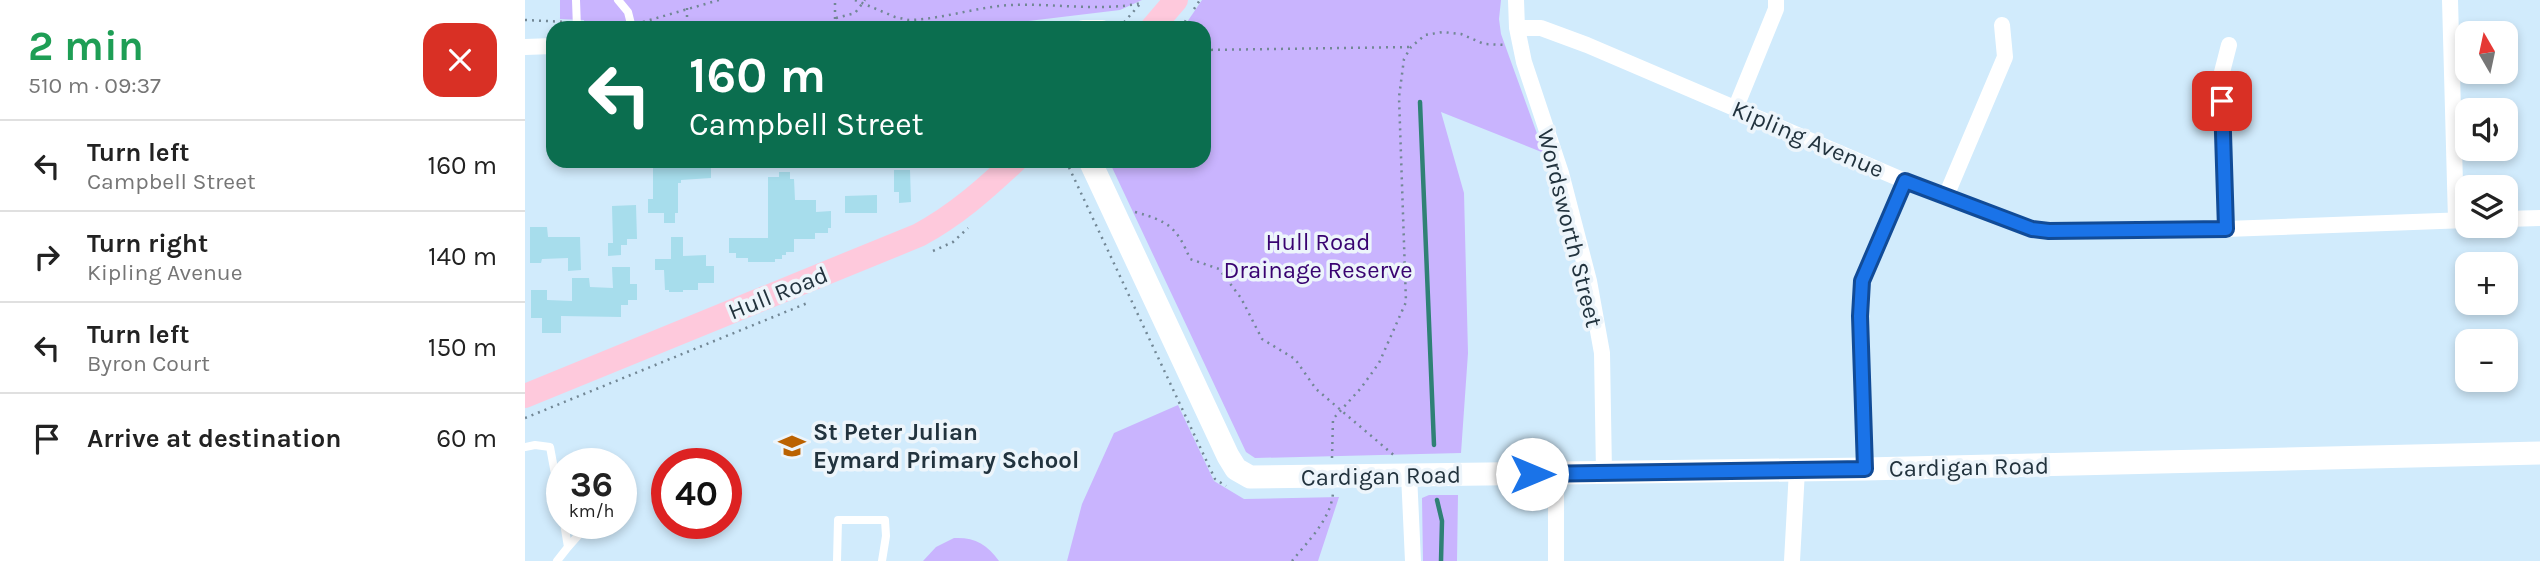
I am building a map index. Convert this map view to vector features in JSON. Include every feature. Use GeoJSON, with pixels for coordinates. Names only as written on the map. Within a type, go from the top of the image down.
{"type":"FeatureCollection","features":[{"type":"Feature","properties":{"kind":"main road"},"geometry":{"type":"LineString","coordinates":[[1158,21],[1176,0]]}},
{"type":"Feature","properties":{"kind":"main road","name":"Hull Road"},"geometry":{"type":"LineString","coordinates":[[525,396],[919,235],[974,200],[1007,168]]}},
{"type":"Feature","properties":{"kind":"street"},"geometry":{"type":"LineString","coordinates":[[1516,0],[1519,35]]}},
{"type":"Feature","properties":{"kind":"street"},"geometry":{"type":"LineString","coordinates":[[1735,107],[1776,9],[1776,0]]}},
{"type":"Feature","properties":{"kind":"street"},"geometry":{"type":"LineString","coordinates":[[2450,0],[2460,175]]}},
{"type":"Feature","properties":{"kind":"street"},"geometry":{"type":"LineString","coordinates":[[1946,196],[2005,57],[2002,25]]}},
{"type":"Feature","properties":{"kind":"street","name":"Kipling Avenue"},"geometry":{"type":"LineString","coordinates":[[1519,35],[1541,28],[1735,107],[1905,181],[2032,229],[2226,229],[2455,220]]}},
{"type":"Feature","properties":{"kind":"street","name":"Wordsworth Street"},"geometry":{"type":"LineString","coordinates":[[1519,35],[1524,62],[1561,173],[1589,281],[1602,353],[1604,473]]}},
{"type":"Feature","properties":{"kind":"street"},"geometry":{"type":"LineString","coordinates":[[2226,229],[2221,76],[2229,45]]}},
{"type":"Feature","properties":{"kind":"street"},"geometry":{"type":"LineString","coordinates":[[525,47],[546,46]]}},
{"type":"Feature","properties":{"kind":"street","name":"Cardigan Road"},"geometry":{"type":"LineString","coordinates":[[1093,168],[1228,456],[1236,468],[1250,477],[1332,476],[1402,465],[1556,474],[2540,453]]}},
{"type":"Feature","properties":{"kind":"street"},"geometry":{"type":"LineString","coordinates":[[1865,469],[1860,316],[1862,281],[1905,181]]}},
{"type":"Feature","properties":{"kind":"street"},"geometry":{"type":"LineString","coordinates":[[2518,219],[2540,218]]}},
{"type":"Feature","properties":{"kind":"street"},"geometry":{"type":"LineString","coordinates":[[1402,465],[1413,561]]}},
{"type":"Feature","properties":{"kind":"street"},"geometry":{"type":"LineString","coordinates":[[1792,561],[1797,470]]}},
{"type":"Feature","properties":{"kind":"street"},"geometry":{"type":"LineString","coordinates":[[1556,474],[1556,561]]}},
{"type":"Feature","properties":{"kind":"lane"},"geometry":{"type":"LineString","coordinates":[[576,0],[577,21]]}},
{"type":"Feature","properties":{"kind":"lane"},"geometry":{"type":"LineString","coordinates":[[618,0],[628,12],[630,21]]}},
{"type":"Feature","properties":{"kind":"lane"},"geometry":{"type":"LineString","coordinates":[[525,447],[550,448]]}},
{"type":"Feature","properties":{"kind":"lane"},"geometry":{"type":"LineString","coordinates":[[837,561],[838,520],[885,520],[886,536],[882,561]]}},
{"type":"Feature","properties":{"kind":"lane"},"geometry":{"type":"LineString","coordinates":[[567,539],[568,547]]}},
{"type":"Feature","properties":{"kind":"lane"},"geometry":{"type":"LineString","coordinates":[[557,561],[575,539]]}},
{"type":"Feature","properties":{"kind":"path"},"geometry":{"type":"LineString","coordinates":[[855,0],[865,1],[895,17],[909,20],[1009,5],[1119,6],[1147,0]]}},
{"type":"Feature","properties":{"kind":"path"},"geometry":{"type":"LineString","coordinates":[[835,2],[836,18],[855,13],[865,1]]}},
{"type":"Feature","properties":{"kind":"path"},"geometry":{"type":"LineString","coordinates":[[1125,21],[1141,3]]}},
{"type":"Feature","properties":{"kind":"path"},"geometry":{"type":"LineString","coordinates":[[687,8],[687,21]]}},
{"type":"Feature","properties":{"kind":"path"},"geometry":{"type":"LineString","coordinates":[[1292,561],[1325,518],[1332,500],[1332,425],[1340,408],[1361,388],[1379,363],[1406,302],[1399,97],[1401,72],[1411,47],[1425,35],[1443,32],[1461,34],[1484,44],[1500,46],[1519,35]]}},
{"type":"Feature","properties":{"kind":"path"},"geometry":{"type":"LineString","coordinates":[[1211,50],[1411,47]]}},
{"type":"Feature","properties":{"kind":"path"},"geometry":{"type":"LineString","coordinates":[[1131,211],[1159,218],[1180,236],[1190,258],[1219,269],[1241,298],[1262,339],[1295,359],[1316,389],[1402,465]]}},
{"type":"Feature","properties":{"kind":"green space"},"geometry":{"type":"Polygon","coordinates":[[[560,0],[1142,0],[1120,10],[1029,21],[560,19],[560,0]]]}},
{"type":"Feature","properties":{"kind":"green space","name":"Hull Road Drainage Reserve"},"geometry":{"type":"Polygon","coordinates":[[[1202,0],[1501,0],[1501,34],[1544,153],[1441,112],[1464,193],[1468,353],[1461,453],[1255,458],[1246,452],[1112,168],[1211,168],[1211,21],[1188,21],[1202,0]]]}},
{"type":"Feature","properties":{"kind":"green space"},"geometry":{"type":"Polygon","coordinates":[[[1178,405],[1214,481],[1244,499],[1339,497],[1318,561],[1067,561],[1082,504],[1114,433],[1178,405]]]}},
{"type":"Feature","properties":{"kind":"green space"},"geometry":{"type":"Polygon","coordinates":[[[1429,495],[1458,495],[1457,561],[1423,561],[1422,498],[1429,495]]]}},
{"type":"Feature","properties":{"kind":"green space"},"geometry":{"type":"Polygon","coordinates":[[[954,538],[979,543],[990,550],[999,561],[923,561],[936,547],[954,538]]]}},
{"type":"Feature","properties":{"kind":"building"},"geometry":{"type":"Polygon","coordinates":[[[653,168],[711,168],[711,178],[681,180],[681,183],[678,183],[678,213],[675,213],[675,223],[664,223],[664,213],[648,213],[648,199],[653,199],[653,168]]]}},
{"type":"Feature","properties":{"kind":"building"},"geometry":{"type":"Polygon","coordinates":[[[894,170],[910,170],[911,202],[899,203],[899,192],[894,192],[894,170]]]}},
{"type":"Feature","properties":{"kind":"building"},"geometry":{"type":"Polygon","coordinates":[[[779,172],[790,172],[790,179],[794,179],[795,200],[816,200],[816,212],[831,211],[831,228],[828,228],[828,233],[815,233],[815,239],[794,239],[794,252],[786,252],[782,259],[775,259],[775,262],[748,262],[748,258],[736,258],[736,253],[729,253],[729,238],[768,238],[768,177],[779,177],[779,172]]]}},
{"type":"Feature","properties":{"kind":"building"},"geometry":{"type":"Polygon","coordinates":[[[877,195],[877,213],[845,213],[845,196],[877,195]]]}},
{"type":"Feature","properties":{"kind":"building"},"geometry":{"type":"Polygon","coordinates":[[[636,205],[637,239],[627,239],[627,245],[621,245],[621,255],[608,256],[608,243],[613,243],[612,206],[636,205]]]}},
{"type":"Feature","properties":{"kind":"building"},"geometry":{"type":"Polygon","coordinates":[[[530,227],[547,227],[548,237],[580,237],[581,270],[568,271],[568,258],[542,259],[541,263],[530,263],[530,227]]]}},
{"type":"Feature","properties":{"kind":"building"},"geometry":{"type":"Polygon","coordinates":[[[671,237],[683,237],[683,256],[706,255],[706,266],[714,266],[714,283],[698,283],[698,290],[665,290],[664,270],[655,270],[655,259],[671,259],[671,237]]]}},
{"type":"Feature","properties":{"kind":"building"},"geometry":{"type":"Polygon","coordinates":[[[612,267],[630,267],[630,284],[637,284],[637,300],[628,300],[628,305],[621,305],[621,317],[561,316],[561,333],[542,333],[542,318],[531,318],[531,290],[547,290],[547,300],[572,301],[572,278],[589,278],[590,287],[613,288],[612,267]]]}},
{"type":"Feature","properties":{"kind":"waterway"},"geometry":{"type":"LineString","coordinates":[[1420,102],[1434,445]]}},
{"type":"Feature","properties":{"kind":"waterway"},"geometry":{"type":"LineString","coordinates":[[1437,500],[1442,521],[1441,561]]}},
{"type":"Feature","properties":{"kind":"place","name":"St Peter Julian Eymard Primary School"},"geometry":{"type":"Point","coordinates":[792,446]}},
{"type":"Feature","properties":{"kind":"route"},"geometry":{"type":"LineString","coordinates":[[1532,474],[1865,469],[1860,316],[1862,281],[1905,181],[2032,229],[2226,229],[2222,101]]}}]}
